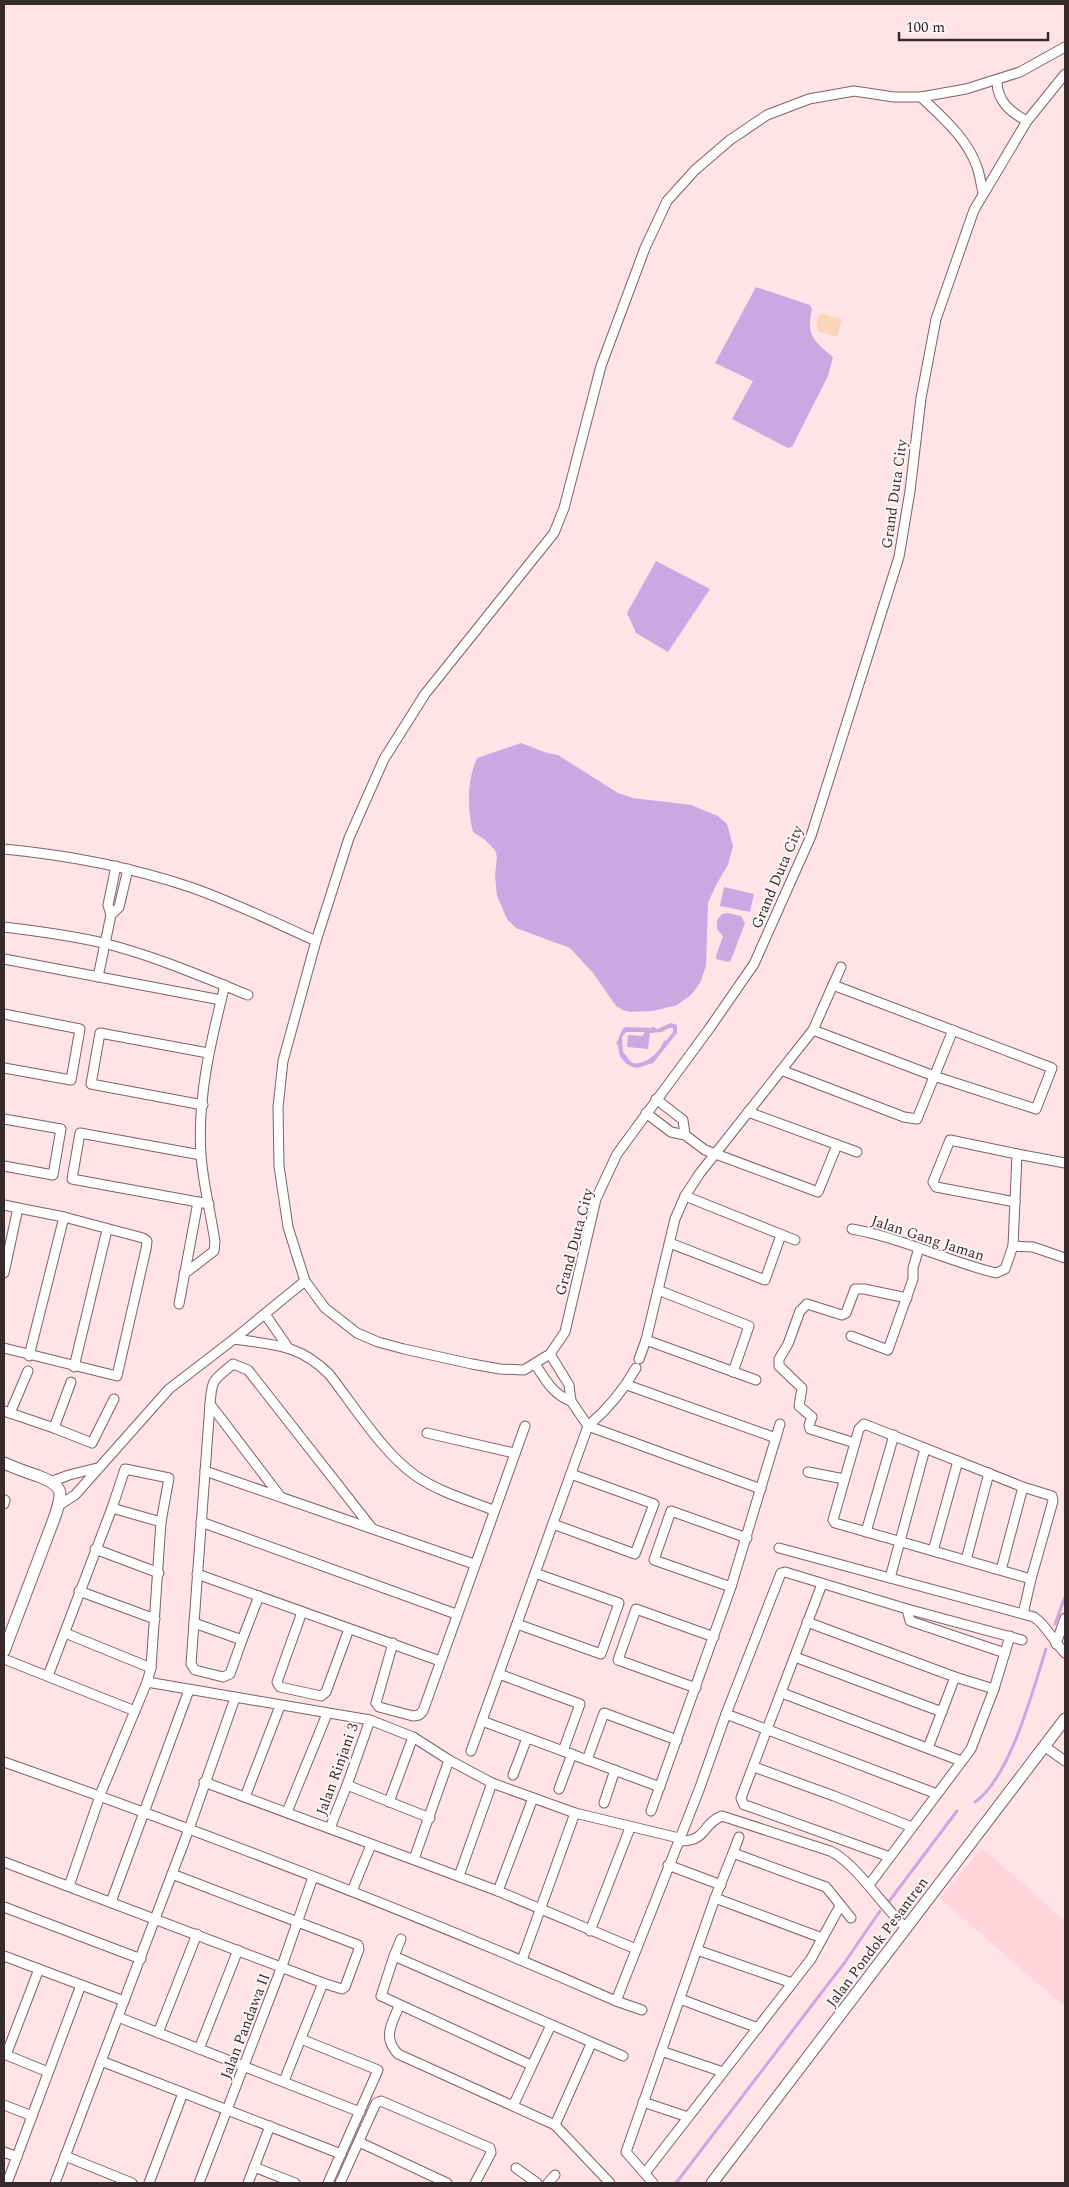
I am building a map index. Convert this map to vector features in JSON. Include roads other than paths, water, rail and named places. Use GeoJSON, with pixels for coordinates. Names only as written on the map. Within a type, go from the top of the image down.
{"type":"FeatureCollection","features":[{"type":"Feature","properties":{"kind":"street","name":"Grand Duta City"},"geometry":{"type":"LineString","coordinates":[[1065,47],[1020,72],[966,89],[921,97],[894,97],[854,91],[809,99],[767,115],[730,140],[695,170],[667,202],[645,248],[601,366],[564,508],[554,533],[425,694],[384,759],[349,838],[316,941],[283,1061],[278,1107],[279,1166],[288,1227],[305,1281],[325,1308],[357,1333],[378,1342],[404,1349],[500,1370],[524,1370],[550,1354],[565,1332],[596,1199],[617,1154],[709,1029],[754,964],[811,836],[899,557],[910,492],[921,398],[936,319],[974,210],[1027,121],[1065,74]]}},
{"type":"Feature","properties":{"kind":"street"},"geometry":{"type":"LineString","coordinates":[[997,80],[999,96],[1005,106],[1017,116],[1027,121]]}},
{"type":"Feature","properties":{"kind":"street"},"geometry":{"type":"LineString","coordinates":[[921,97],[954,129],[967,147],[976,166],[983,193]]}},
{"type":"Feature","properties":{"kind":"street"},"geometry":{"type":"LineString","coordinates":[[4,849],[38,852],[116,866],[190,887],[248,910],[316,941]]}},
{"type":"Feature","properties":{"kind":"street"},"geometry":{"type":"LineString","coordinates":[[111,915],[108,905],[116,866]]}},
{"type":"Feature","properties":{"kind":"street"},"geometry":{"type":"LineString","coordinates":[[98,977],[103,943],[111,915],[119,907],[128,869]]}},
{"type":"Feature","properties":{"kind":"street"},"geometry":{"type":"LineString","coordinates":[[4,927],[103,943],[159,961],[248,995]]}},
{"type":"Feature","properties":{"kind":"street"},"geometry":{"type":"LineString","coordinates":[[4,959],[221,1000]]}},
{"type":"Feature","properties":{"kind":"street"},"geometry":{"type":"LineString","coordinates":[[471,1751],[588,1426],[606,1410],[627,1385],[638,1364],[646,1340],[675,1219],[685,1196],[715,1154],[813,1030],[841,967]]}},
{"type":"Feature","properties":{"kind":"street"},"geometry":{"type":"LineString","coordinates":[[184,1274],[214,1250],[215,1242],[201,1155],[203,1106],[208,1053],[225,985]]}},
{"type":"Feature","properties":{"kind":"street"},"geometry":{"type":"LineString","coordinates":[[813,1030],[934,1076],[1036,1109],[1052,1068],[833,985]]}},
{"type":"Feature","properties":{"kind":"street"},"geometry":{"type":"LineString","coordinates":[[4,1014],[80,1029],[71,1080],[4,1068]]}},
{"type":"Feature","properties":{"kind":"street"},"geometry":{"type":"LineString","coordinates":[[781,1070],[904,1117],[917,1118],[953,1030]]}},
{"type":"Feature","properties":{"kind":"street"},"geometry":{"type":"LineString","coordinates":[[203,1106],[90,1084],[100,1032],[208,1053]]}},
{"type":"Feature","properties":{"kind":"street"},"geometry":{"type":"LineString","coordinates":[[656,1100],[683,1120],[685,1135]]}},
{"type":"Feature","properties":{"kind":"street"},"geometry":{"type":"LineString","coordinates":[[748,1112],[857,1152]]}},
{"type":"Feature","properties":{"kind":"street"},"geometry":{"type":"LineString","coordinates":[[646,1113],[671,1132],[685,1135],[705,1150],[818,1192],[838,1144]]}},
{"type":"Feature","properties":{"kind":"street"},"geometry":{"type":"LineString","coordinates":[[4,1118],[61,1129],[53,1176],[4,1166]]}},
{"type":"Feature","properties":{"kind":"street"},"geometry":{"type":"LineString","coordinates":[[201,1155],[80,1133],[72,1179],[209,1204]]}},
{"type":"Feature","properties":{"kind":"street"},"geometry":{"type":"LineString","coordinates":[[1015,1202],[936,1187],[933,1182],[950,1140],[1065,1163]]}},
{"type":"Feature","properties":{"kind":"street"},"geometry":{"type":"LineString","coordinates":[[1018,1154],[1012,1246],[1038,1248],[1065,1258]]}},
{"type":"Feature","properties":{"kind":"street"},"geometry":{"type":"LineString","coordinates":[[685,1196],[795,1240]]}},
{"type":"Feature","properties":{"kind":"street"},"geometry":{"type":"LineString","coordinates":[[179,1304],[198,1202]]}},
{"type":"Feature","properties":{"kind":"street"},"geometry":{"type":"LineString","coordinates":[[4,1205],[64,1217],[107,1230],[143,1238],[147,1241],[133,1312],[117,1375],[114,1376],[74,1367],[4,1348]]}},
{"type":"Feature","properties":{"kind":"street"},"geometry":{"type":"LineString","coordinates":[[4,1273],[6,1254],[18,1208]]}},
{"type":"Feature","properties":{"kind":"street"},"geometry":{"type":"LineString","coordinates":[[29,1356],[64,1217]]}},
{"type":"Feature","properties":{"kind":"street","name":"Jalan Gang Jaman"},"geometry":{"type":"LineString","coordinates":[[852,1229],[877,1234],[954,1262],[998,1273],[1004,1270],[1007,1265],[1012,1246]]}},
{"type":"Feature","properties":{"kind":"street"},"geometry":{"type":"LineString","coordinates":[[74,1367],[107,1230]]}},
{"type":"Feature","properties":{"kind":"street"},"geometry":{"type":"LineString","coordinates":[[670,1243],[765,1280],[782,1235]]}},
{"type":"Feature","properties":{"kind":"street"},"geometry":{"type":"LineString","coordinates":[[851,1336],[888,1350],[914,1279],[913,1268],[919,1248]]}},
{"type":"Feature","properties":{"kind":"street"},"geometry":{"type":"LineString","coordinates":[[58,1506],[75,1495],[169,1389],[266,1314],[305,1281]]}},
{"type":"Feature","properties":{"kind":"street"},"geometry":{"type":"LineString","coordinates":[[855,1443],[810,1429],[809,1425],[812,1417],[798,1406],[802,1388],[799,1383],[782,1371],[779,1366],[780,1359],[788,1344],[800,1311],[807,1304],[842,1315],[846,1314],[855,1289],[864,1289],[907,1298]]}},
{"type":"Feature","properties":{"kind":"street"},"geometry":{"type":"LineString","coordinates":[[658,1290],[749,1326],[733,1372]]}},
{"type":"Feature","properties":{"kind":"street"},"geometry":{"type":"LineString","coordinates":[[266,1314],[287,1346]]}},
{"type":"Feature","properties":{"kind":"street"},"geometry":{"type":"LineString","coordinates":[[234,1339],[287,1346],[319,1364],[387,1448],[415,1475],[429,1484],[493,1510]]}},
{"type":"Feature","properties":{"kind":"street"},"geometry":{"type":"LineString","coordinates":[[646,1340],[756,1380]]}},
{"type":"Feature","properties":{"kind":"street"},"geometry":{"type":"LineString","coordinates":[[550,1354],[569,1386],[571,1401],[588,1426],[761,1489]]}},
{"type":"Feature","properties":{"kind":"street"},"geometry":{"type":"LineString","coordinates":[[259,1596],[230,1674],[223,1677],[195,1670],[191,1664],[212,1384],[215,1379],[233,1364],[248,1370],[371,1527]]}},
{"type":"Feature","properties":{"kind":"street"},"geometry":{"type":"LineString","coordinates":[[535,1364],[554,1391],[561,1398],[571,1401]]}},
{"type":"Feature","properties":{"kind":"street"},"geometry":{"type":"LineString","coordinates":[[28,1371],[7,1412],[90,1443],[94,1443],[114,1399]]}},
{"type":"Feature","properties":{"kind":"street"},"geometry":{"type":"LineString","coordinates":[[54,1428],[71,1382]]}},
{"type":"Feature","properties":{"kind":"street"},"geometry":{"type":"LineString","coordinates":[[627,1385],[776,1438]]}},
{"type":"Feature","properties":{"kind":"street"},"geometry":{"type":"LineString","coordinates":[[210,1404],[280,1497]]}},
{"type":"Feature","properties":{"kind":"street"},"geometry":{"type":"LineString","coordinates":[[651,1812],[731,1587],[780,1424]]}},
{"type":"Feature","properties":{"kind":"street"},"geometry":{"type":"LineString","coordinates":[[1023,1614],[1052,1496],[1023,1487],[864,1424],[859,1429],[844,1479],[834,1522],[1031,1579]]}},
{"type":"Feature","properties":{"kind":"street"},"geometry":{"type":"LineString","coordinates":[[393,1643],[376,1703],[379,1707],[413,1716],[419,1715],[423,1711],[493,1510],[525,1426]]}},
{"type":"Feature","properties":{"kind":"street"},"geometry":{"type":"LineString","coordinates":[[427,1433],[514,1453]]}},
{"type":"Feature","properties":{"kind":"street"},"geometry":{"type":"LineString","coordinates":[[866,1532],[894,1435]]}},
{"type":"Feature","properties":{"kind":"street"},"geometry":{"type":"LineString","coordinates":[[890,1578],[925,1449]]}},
{"type":"Feature","properties":{"kind":"street"},"geometry":{"type":"LineString","coordinates":[[933,1551],[958,1461]]}},
{"type":"Feature","properties":{"kind":"street"},"geometry":{"type":"LineString","coordinates":[[4,1463],[53,1481],[59,1490],[58,1506],[4,1651]]}},
{"type":"Feature","properties":{"kind":"street"},"geometry":{"type":"LineString","coordinates":[[53,1481],[97,1468]]}},
{"type":"Feature","properties":{"kind":"street"},"geometry":{"type":"LineString","coordinates":[[48,1676],[125,1469],[169,1478],[161,1522],[151,1668],[100,1796],[69,1886]]}},
{"type":"Feature","properties":{"kind":"street"},"geometry":{"type":"LineString","coordinates":[[205,1471],[474,1564]]}},
{"type":"Feature","properties":{"kind":"street"},"geometry":{"type":"LineString","coordinates":[[808,1472],[844,1479]]}},
{"type":"Feature","properties":{"kind":"street"},"geometry":{"type":"LineString","coordinates":[[966,1560],[989,1473]]}},
{"type":"Feature","properties":{"kind":"street"},"geometry":{"type":"LineString","coordinates":[[553,1524],[635,1554],[654,1504],[571,1474]]}},
{"type":"Feature","properties":{"kind":"street"},"geometry":{"type":"LineString","coordinates":[[1001,1570],[1023,1487]]}},
{"type":"Feature","properties":{"kind":"street"},"geometry":{"type":"LineString","coordinates":[[112,1508],[161,1522]]}},
{"type":"Feature","properties":{"kind":"street"},"geometry":{"type":"LineString","coordinates":[[731,1587],[654,1560],[671,1511],[747,1538]]}},
{"type":"Feature","properties":{"kind":"street"},"geometry":{"type":"LineString","coordinates":[[201,1522],[456,1614]]}},
{"type":"Feature","properties":{"kind":"street"},"geometry":{"type":"LineString","coordinates":[[779,1548],[1034,1617],[1065,1653]]}},
{"type":"Feature","properties":{"kind":"street"},"geometry":{"type":"LineString","coordinates":[[95,1549],[158,1573]]}},
{"type":"Feature","properties":{"kind":"street"},"geometry":{"type":"LineString","coordinates":[[616,2001],[668,1865],[700,1790],[726,1714],[781,1573],[786,1572],[907,1609],[1022,1640]]}},
{"type":"Feature","properties":{"kind":"street"},"geometry":{"type":"LineString","coordinates":[[517,1624],[601,1654],[619,1603],[535,1573]]}},
{"type":"Feature","properties":{"kind":"street"},"geometry":{"type":"LineString","coordinates":[[197,1574],[440,1661]]}},
{"type":"Feature","properties":{"kind":"street"},"geometry":{"type":"LineString","coordinates":[[822,1584],[742,1795],[744,1805],[890,1857]]}},
{"type":"Feature","properties":{"kind":"street"},"geometry":{"type":"LineString","coordinates":[[79,1591],[155,1619]]}},
{"type":"Feature","properties":{"kind":"street"},"geometry":{"type":"LineString","coordinates":[[696,1688],[618,1660],[636,1609],[714,1637]]}},
{"type":"Feature","properties":{"kind":"street"},"geometry":{"type":"LineString","coordinates":[[907,1609],[910,1621],[1004,1653]]}},
{"type":"Feature","properties":{"kind":"street"},"geometry":{"type":"LineString","coordinates":[[302,1612],[278,1682],[280,1687],[321,1696],[326,1692],[349,1629]]}},
{"type":"Feature","properties":{"kind":"street"},"geometry":{"type":"LineString","coordinates":[[1056,1644],[1065,1618]]}},
{"type":"Feature","properties":{"kind":"street"},"geometry":{"type":"LineString","coordinates":[[808,1622],[955,1677],[994,1689]]}},
{"type":"Feature","properties":{"kind":"street"},"geometry":{"type":"LineString","coordinates":[[194,1623],[242,1640]]}},
{"type":"Feature","properties":{"kind":"street"},"geometry":{"type":"LineString","coordinates":[[65,1634],[151,1668]]}},
{"type":"Feature","properties":{"kind":"street"},"geometry":{"type":"LineString","coordinates":[[872,1881],[974,1742],[994,1689],[1010,1636]]}},
{"type":"Feature","properties":{"kind":"street"},"geometry":{"type":"LineString","coordinates":[[795,1657],[942,1712]]}},
{"type":"Feature","properties":{"kind":"street"},"geometry":{"type":"LineString","coordinates":[[4,1659],[135,1711]]}},
{"type":"Feature","properties":{"kind":"street"},"geometry":{"type":"LineString","coordinates":[[499,1674],[580,1704],[559,1789]]}},
{"type":"Feature","properties":{"kind":"street"},"geometry":{"type":"LineString","coordinates":[[928,1748],[955,1677]]}},
{"type":"Feature","properties":{"kind":"street"},"geometry":{"type":"LineString","coordinates":[[147,1682],[370,1720],[413,1737],[449,1760],[492,1783],[575,1813],[678,1840],[689,1842],[701,1836],[713,1819],[722,1816],[830,1851],[844,1860],[892,1915],[906,1928]]}},
{"type":"Feature","properties":{"kind":"street"},"geometry":{"type":"LineString","coordinates":[[111,1902],[189,1690]]}},
{"type":"Feature","properties":{"kind":"street"},"geometry":{"type":"LineString","coordinates":[[782,1692],[961,1761]]}},
{"type":"Feature","properties":{"kind":"street"},"geometry":{"type":"LineString","coordinates":[[54,2183],[156,1919],[235,1698]]}},
{"type":"Feature","properties":{"kind":"street"},"geometry":{"type":"LineString","coordinates":[[244,1797],[280,1706]]}},
{"type":"Feature","properties":{"kind":"street"},"geometry":{"type":"LineString","coordinates":[[587,1760],[604,1713],[677,1740]]}},
{"type":"Feature","properties":{"kind":"street"},"geometry":{"type":"LineString","coordinates":[[287,1812],[327,1714]]}},
{"type":"Feature","properties":{"kind":"street"},"geometry":{"type":"LineString","coordinates":[[726,1714],[937,1794]]}},
{"type":"Feature","properties":{"kind":"street","name":"Jalan Pondok Pesantren"},"geometry":{"type":"LineString","coordinates":[[712,2183],[1065,1718]]}},
{"type":"Feature","properties":{"kind":"street","name":"Jalan Rinjani 3"},"geometry":{"type":"LineString","coordinates":[[330,1828],[370,1720]]}},
{"type":"Feature","properties":{"kind":"street"},"geometry":{"type":"LineString","coordinates":[[482,1721],[660,1787]]}},
{"type":"Feature","properties":{"kind":"street"},"geometry":{"type":"LineString","coordinates":[[389,1802],[413,1737]]}},
{"type":"Feature","properties":{"kind":"street"},"geometry":{"type":"LineString","coordinates":[[514,1775],[527,1738]]}},
{"type":"Feature","properties":{"kind":"street"},"geometry":{"type":"LineString","coordinates":[[1044,1746],[1065,1761]]}},
{"type":"Feature","properties":{"kind":"street"},"geometry":{"type":"LineString","coordinates":[[414,1860],[449,1760]]}},
{"type":"Feature","properties":{"kind":"street"},"geometry":{"type":"LineString","coordinates":[[4,1762],[352,1891],[522,1960],[616,2001],[642,2010]]}},
{"type":"Feature","properties":{"kind":"street"},"geometry":{"type":"LineString","coordinates":[[754,1767],[912,1827]]}},
{"type":"Feature","properties":{"kind":"street"},"geometry":{"type":"LineString","coordinates":[[604,1803],[616,1770]]}},
{"type":"Feature","properties":{"kind":"street"},"geometry":{"type":"LineString","coordinates":[[204,1782],[498,1891],[636,1950]]}},
{"type":"Feature","properties":{"kind":"street"},"geometry":{"type":"LineString","coordinates":[[459,1876],[492,1783]]}},
{"type":"Feature","properties":{"kind":"street"},"geometry":{"type":"LineString","coordinates":[[347,1785],[430,1818]]}},
{"type":"Feature","properties":{"kind":"street"},"geometry":{"type":"LineString","coordinates":[[498,1891],[533,1798]]}},
{"type":"Feature","properties":{"kind":"street"},"geometry":{"type":"LineString","coordinates":[[522,1960],[575,1813]]}},
{"type":"Feature","properties":{"kind":"street"},"geometry":{"type":"LineString","coordinates":[[590,1931],[630,1828]]}},
{"type":"Feature","properties":{"kind":"street"},"geometry":{"type":"LineString","coordinates":[[653,2183],[623,2149],[643,2102],[720,1884],[739,1837]]}},
{"type":"Feature","properties":{"kind":"street"},"geometry":{"type":"LineString","coordinates":[[352,1891],[371,1845]]}},
{"type":"Feature","properties":{"kind":"street"},"geometry":{"type":"LineString","coordinates":[[733,1853],[826,1887],[851,1918]]}},
{"type":"Feature","properties":{"kind":"street"},"geometry":{"type":"LineString","coordinates":[[4,1862],[282,1966],[322,1983],[344,1989],[359,1947],[172,1874]]}},
{"type":"Feature","properties":{"kind":"street"},"geometry":{"type":"LineString","coordinates":[[668,1865],[720,1884]]}},
{"type":"Feature","properties":{"kind":"street","name":"Jalan Pandawa II"},"geometry":{"type":"LineString","coordinates":[[199,2183],[282,1966],[313,1877]]}},
{"type":"Feature","properties":{"kind":"street"},"geometry":{"type":"LineString","coordinates":[[716,1898],[822,1938]]}},
{"type":"Feature","properties":{"kind":"street"},"geometry":{"type":"LineString","coordinates":[[645,2173],[811,1959],[840,1906]]}},
{"type":"Feature","properties":{"kind":"street"},"geometry":{"type":"LineString","coordinates":[[4,1907],[141,1959]]}},
{"type":"Feature","properties":{"kind":"street"},"geometry":{"type":"LineString","coordinates":[[158,2033],[197,1934]]}},
{"type":"Feature","properties":{"kind":"street"},"geometry":{"type":"LineString","coordinates":[[401,1939],[380,1994],[384,1998],[531,2065]]}},
{"type":"Feature","properties":{"kind":"street"},"geometry":{"type":"LineString","coordinates":[[199,2049],[238,1950]]}},
{"type":"Feature","properties":{"kind":"street"},"geometry":{"type":"LineString","coordinates":[[697,1950],[792,1983]]}},
{"type":"Feature","properties":{"kind":"street"},"geometry":{"type":"LineString","coordinates":[[4,1956],[124,2001]]}},
{"type":"Feature","properties":{"kind":"street"},"geometry":{"type":"LineString","coordinates":[[394,1956],[591,2044],[623,2056]]}},
{"type":"Feature","properties":{"kind":"street"},"geometry":{"type":"LineString","coordinates":[[38,1969],[5,2055],[48,2072]]}},
{"type":"Feature","properties":{"kind":"street"},"geometry":{"type":"LineString","coordinates":[[284,2081],[322,1983]]}},
{"type":"Feature","properties":{"kind":"street"},"geometry":{"type":"LineString","coordinates":[[7,2183],[81,1985]]}},
{"type":"Feature","properties":{"kind":"street"},"geometry":{"type":"LineString","coordinates":[[680,1999],[758,2028]]}},
{"type":"Feature","properties":{"kind":"street"},"geometry":{"type":"LineString","coordinates":[[399,2006],[389,2037],[390,2044],[398,2054],[555,2125],[610,2183]]}},
{"type":"Feature","properties":{"kind":"street"},"geometry":{"type":"LineString","coordinates":[[118,2017],[360,2112]]}},
{"type":"Feature","properties":{"kind":"street"},"geometry":{"type":"LineString","coordinates":[[513,2106],[551,2025]]}},
{"type":"Feature","properties":{"kind":"street"},"geometry":{"type":"LineString","coordinates":[[301,2039],[376,2068],[377,2072],[328,2183]]}},
{"type":"Feature","properties":{"kind":"street"},"geometry":{"type":"LineString","coordinates":[[555,2125],[591,2044]]}},
{"type":"Feature","properties":{"kind":"street"},"geometry":{"type":"LineString","coordinates":[[661,2051],[723,2072]]}},
{"type":"Feature","properties":{"kind":"street"},"geometry":{"type":"LineString","coordinates":[[101,2061],[341,2154]]}},
{"type":"Feature","properties":{"kind":"street"},"geometry":{"type":"LineString","coordinates":[[149,2183],[183,2093]]}},
{"type":"Feature","properties":{"kind":"street"},"geometry":{"type":"LineString","coordinates":[[340,2183],[376,2103],[381,2101],[490,2148],[491,2153],[475,2183]]}},
{"type":"Feature","properties":{"kind":"street"},"geometry":{"type":"LineString","coordinates":[[643,2102],[688,2118]]}},
{"type":"Feature","properties":{"kind":"street"},"geometry":{"type":"LineString","coordinates":[[4,2105],[32,2116]]}},
{"type":"Feature","properties":{"kind":"street"},"geometry":{"type":"LineString","coordinates":[[248,2183],[270,2126]]}},
{"type":"Feature","properties":{"kind":"street"},"geometry":{"type":"LineString","coordinates":[[359,2142],[447,2183]]}},
{"type":"Feature","properties":{"kind":"street"},"geometry":{"type":"LineString","coordinates":[[4,2152],[17,2156]]}},
{"type":"Feature","properties":{"kind":"street"},"geometry":{"type":"LineString","coordinates":[[65,2156],[132,2183]]}},
{"type":"Feature","properties":{"kind":"street"},"geometry":{"type":"LineString","coordinates":[[254,2167],[294,2183]]}},
{"type":"Feature","properties":{"kind":"street"},"geometry":{"type":"LineString","coordinates":[[516,2168],[537,2183]]}},
{"type":"Feature","properties":{"kind":"street"},"geometry":{"type":"LineString","coordinates":[[548,2183],[555,2175]]}},
{"type":"Feature","properties":{"kind":"waterway"},"geometry":{"type":"LineString","coordinates":[[1055,1624],[1065,1597]]}},
{"type":"Feature","properties":{"kind":"waterway"},"geometry":{"type":"LineString","coordinates":[[975,1802],[988,1790],[1009,1754],[1019,1732],[1046,1649]]}},
{"type":"Feature","properties":{"kind":"waterway"},"geometry":{"type":"LineString","coordinates":[[887,1904],[957,1811]]}},
{"type":"Feature","properties":{"kind":"waterway"},"geometry":{"type":"LineString","coordinates":[[676,2183],[845,1962],[880,1911]]}}]}
